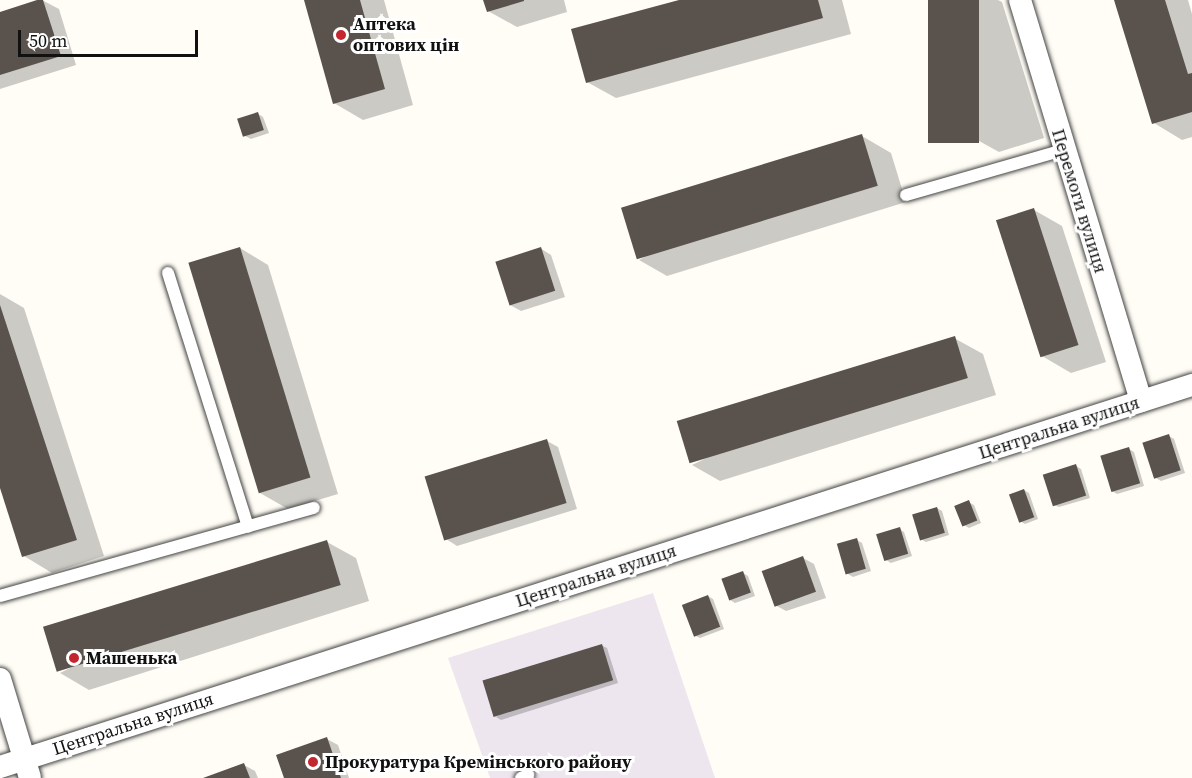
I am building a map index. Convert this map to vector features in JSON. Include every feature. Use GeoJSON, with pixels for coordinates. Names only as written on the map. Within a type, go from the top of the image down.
{"type":"FeatureCollection","features":[{"type":"Feature","properties":{"kind":"street","name":"Перемоги вулиця"},"geometry":{"type":"LineString","coordinates":[[1020,0],[1063,150],[1141,401]]}},
{"type":"Feature","properties":{"kind":"street","name":"Центральна вулиця"},"geometry":{"type":"LineString","coordinates":[[0,767],[27,768],[1192,385]]}},
{"type":"Feature","properties":{"kind":"street"},"geometry":{"type":"LineString","coordinates":[[0,679],[27,768]]}},
{"type":"Feature","properties":{"kind":"lane"},"geometry":{"type":"LineString","coordinates":[[906,195],[1063,150]]}},
{"type":"Feature","properties":{"kind":"lane"},"geometry":{"type":"LineString","coordinates":[[168,273],[248,527]]}},
{"type":"Feature","properties":{"kind":"lane"},"geometry":{"type":"LineString","coordinates":[[0,596],[314,508]]}},
{"type":"Feature","properties":{"kind":"shaded area"},"geometry":{"type":"Polygon","coordinates":[[[653,593],[715,778],[490,778],[448,658],[653,593]]]}},
{"type":"Feature","properties":{"kind":"building"},"geometry":{"type":"Polygon","coordinates":[[[43,0],[61,56],[0,75],[0,12],[43,0]]]}},
{"type":"Feature","properties":{"kind":"building"},"geometry":{"type":"Polygon","coordinates":[[[304,0],[360,0],[385,89],[333,104],[304,0]]]}},
{"type":"Feature","properties":{"kind":"building"},"geometry":{"type":"Polygon","coordinates":[[[483,0],[524,0],[524,1],[487,12],[483,0]]]}},
{"type":"Feature","properties":{"kind":"building"},"geometry":{"type":"Polygon","coordinates":[[[679,0],[818,0],[823,18],[586,83],[571,29],[679,0]]]}},
{"type":"Feature","properties":{"kind":"building"},"geometry":{"type":"Polygon","coordinates":[[[928,0],[979,0],[979,143],[928,143],[928,0]]]}},
{"type":"Feature","properties":{"kind":"building"},"geometry":{"type":"Polygon","coordinates":[[[1114,0],[1165,0],[1188,74],[1192,73],[1192,112],[1152,124],[1114,0]]]}},
{"type":"Feature","properties":{"kind":"building"},"geometry":{"type":"Polygon","coordinates":[[[258,112],[264,130],[243,137],[237,119],[258,112]]]}},
{"type":"Feature","properties":{"kind":"building"},"geometry":{"type":"Polygon","coordinates":[[[862,134],[878,186],[637,259],[621,208],[862,134]]]}},
{"type":"Feature","properties":{"kind":"building"},"geometry":{"type":"Polygon","coordinates":[[[1034,208],[1078,345],[1040,357],[996,220],[1034,208]]]}},
{"type":"Feature","properties":{"kind":"building"},"geometry":{"type":"Polygon","coordinates":[[[240,247],[310,477],[259,493],[188,263],[240,247]]]}},
{"type":"Feature","properties":{"kind":"building"},"geometry":{"type":"Polygon","coordinates":[[[541,247],[555,291],[510,306],[495,262],[541,247]]]}},
{"type":"Feature","properties":{"kind":"building"},"geometry":{"type":"Polygon","coordinates":[[[0,305],[77,540],[22,557],[0,488],[0,305]]]}},
{"type":"Feature","properties":{"kind":"building"},"geometry":{"type":"Polygon","coordinates":[[[955,336],[968,378],[690,463],[677,421],[955,336]]]}},
{"type":"Feature","properties":{"kind":"building"},"geometry":{"type":"Polygon","coordinates":[[[1169,434],[1181,470],[1154,479],[1142,443],[1169,434]]]}},
{"type":"Feature","properties":{"kind":"building"},"geometry":{"type":"Polygon","coordinates":[[[547,439],[567,503],[444,540],[425,476],[547,439]]]}},
{"type":"Feature","properties":{"kind":"building"},"geometry":{"type":"Polygon","coordinates":[[[1129,447],[1140,483],[1111,492],[1100,456],[1129,447]]]}},
{"type":"Feature","properties":{"kind":"building"},"geometry":{"type":"Polygon","coordinates":[[[1076,464],[1086,495],[1053,506],[1043,475],[1076,464]]]}},
{"type":"Feature","properties":{"kind":"building"},"geometry":{"type":"Polygon","coordinates":[[[1024,489],[1034,517],[1019,523],[1009,494],[1024,489]]]}},
{"type":"Feature","properties":{"kind":"building"},"geometry":{"type":"Polygon","coordinates":[[[969,500],[977,520],[962,526],[954,506],[969,500]]]}},
{"type":"Feature","properties":{"kind":"building"},"geometry":{"type":"Polygon","coordinates":[[[937,507],[945,533],[920,540],[912,515],[937,507]]]}},
{"type":"Feature","properties":{"kind":"building"},"geometry":{"type":"Polygon","coordinates":[[[900,527],[908,554],[884,561],[876,534],[900,527]]]}},
{"type":"Feature","properties":{"kind":"building"},"geometry":{"type":"Polygon","coordinates":[[[857,538],[866,569],[846,575],[837,544],[857,538]]]}},
{"type":"Feature","properties":{"kind":"building"},"geometry":{"type":"Polygon","coordinates":[[[327,540],[341,585],[57,672],[43,627],[327,540]]]}},
{"type":"Feature","properties":{"kind":"building"},"geometry":{"type":"Polygon","coordinates":[[[803,556],[816,592],[775,607],[762,571],[803,556]]]}},
{"type":"Feature","properties":{"kind":"building"},"geometry":{"type":"Polygon","coordinates":[[[743,571],[751,593],[729,600],[721,579],[743,571]]]}},
{"type":"Feature","properties":{"kind":"building"},"geometry":{"type":"Polygon","coordinates":[[[708,595],[720,627],[694,637],[682,605],[708,595]]]}},
{"type":"Feature","properties":{"kind":"building"},"geometry":{"type":"Polygon","coordinates":[[[602,644],[613,680],[494,717],[482,681],[602,644]]]}},
{"type":"Feature","properties":{"kind":"building"},"geometry":{"type":"Polygon","coordinates":[[[327,737],[341,778],[284,778],[276,755],[327,737]]]}},
{"type":"Feature","properties":{"kind":"building"},"geometry":{"type":"Polygon","coordinates":[[[244,763],[250,778],[203,778],[244,763]]]}},
{"type":"Feature","properties":{"kind":"place","name":"Аптека оптових цін"},"geometry":{"type":"Point","coordinates":[341,35]}},
{"type":"Feature","properties":{"kind":"place","name":"Машенька"},"geometry":{"type":"Point","coordinates":[74,658]}},
{"type":"Feature","properties":{"kind":"place","name":"Прокуратура Кремінського району"},"geometry":{"type":"Point","coordinates":[313,762]}}]}
